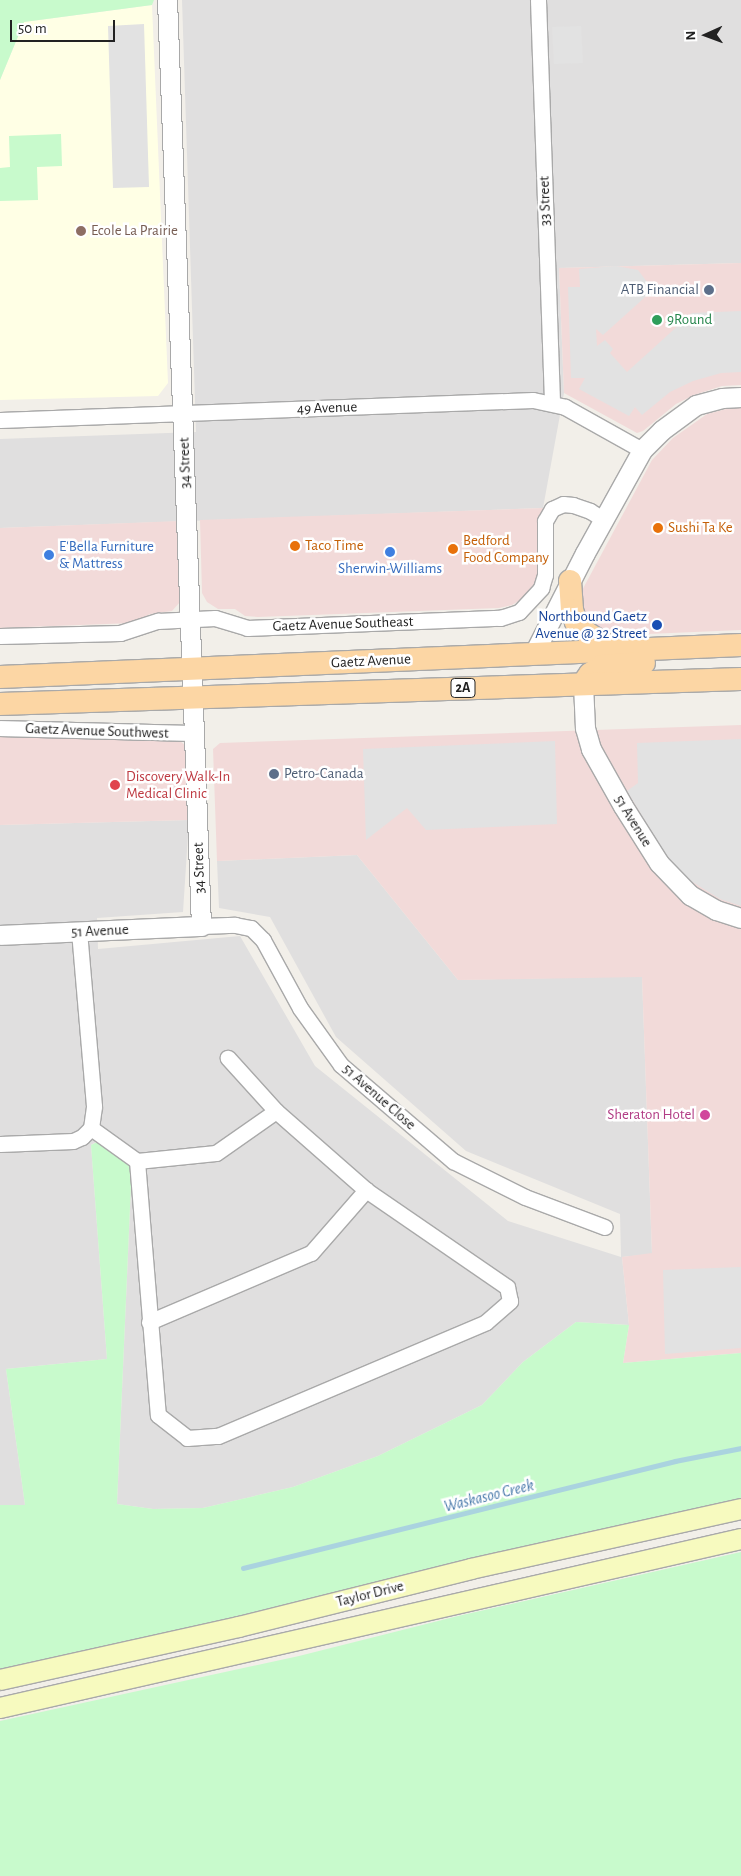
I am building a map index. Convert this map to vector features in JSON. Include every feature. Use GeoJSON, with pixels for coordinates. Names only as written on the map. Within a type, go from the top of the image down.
{"type":"FeatureCollection","features":[{"type":"Feature","properties":{"kind":"main road"},"geometry":{"type":"LineString","coordinates":[[570,582],[572,610],[576,622],[587,633],[613,650]]}},
{"type":"Feature","properties":{"kind":"main road"},"geometry":{"type":"LineString","coordinates":[[584,684],[590,674],[602,666],[683,660],[713,654],[733,645]]}},
{"type":"Feature","properties":{"kind":"main road","name":"Gaetz Avenue"},"geometry":{"type":"LineString","coordinates":[[0,677],[733,645]]}},
{"type":"Feature","properties":{"kind":"main road"},"geometry":{"type":"LineString","coordinates":[[352,691],[400,674],[501,669],[528,659],[534,653]]}},
{"type":"Feature","properties":{"kind":"main road","name":"Gaetz Avenue"},"geometry":{"type":"LineString","coordinates":[[0,704],[739,679]]}},
{"type":"Feature","properties":{"kind":"main road","name":"Taylor Drive"},"geometry":{"type":"LineString","coordinates":[[0,1680],[239,1627],[471,1569],[741,1509]]}},
{"type":"Feature","properties":{"kind":"main road","name":"Taylor Drive"},"geometry":{"type":"LineString","coordinates":[[0,1708],[741,1539]]}},
{"type":"Feature","properties":{"kind":"street","name":"34 Street"},"geometry":{"type":"LineString","coordinates":[[167,0],[201,926]]}},
{"type":"Feature","properties":{"kind":"street","name":"33 Street"},"geometry":{"type":"LineString","coordinates":[[538,0],[552,403]]}},
{"type":"Feature","properties":{"kind":"street"},"geometry":{"type":"LineString","coordinates":[[534,653],[603,519],[642,450],[662,430],[696,406],[722,398],[741,396]]}},
{"type":"Feature","properties":{"kind":"street","name":"49 Avenue"},"geometry":{"type":"LineString","coordinates":[[0,420],[533,400],[565,407],[642,450]]}},
{"type":"Feature","properties":{"kind":"street","name":"Gaetz Avenue Southeast"},"geometry":{"type":"LineString","coordinates":[[0,636],[120,633],[152,622],[220,618],[247,628],[508,616],[524,608],[541,588],[545,575],[545,521],[552,509],[563,504],[573,504],[603,519]]}},
{"type":"Feature","properties":{"kind":"street","name":"51 Avenue"},"geometry":{"type":"LineString","coordinates":[[584,684],[584,728],[591,749],[623,806],[659,863],[679,885],[697,899],[716,910],[741,918]]}},
{"type":"Feature","properties":{"kind":"street","name":"Gaetz Avenue Southwest"},"geometry":{"type":"LineString","coordinates":[[0,728],[194,733]]}},
{"type":"Feature","properties":{"kind":"street","name":"51 Avenue Close"},"geometry":{"type":"LineString","coordinates":[[201,926],[235,925],[251,928],[263,940],[300,1008],[341,1065],[453,1161],[525,1197],[606,1227]]}},
{"type":"Feature","properties":{"kind":"street","name":"51 Avenue"},"geometry":{"type":"LineString","coordinates":[[0,935],[201,926]]}},
{"type":"Feature","properties":{"kind":"street"},"geometry":{"type":"LineString","coordinates":[[0,1144],[72,1141],[82,1137],[91,1128],[94,1106],[78,932]]}},
{"type":"Feature","properties":{"kind":"street"},"geometry":{"type":"LineString","coordinates":[[137,1161],[148,1322],[158,1415],[187,1438],[218,1436],[486,1322],[510,1301],[507,1287],[366,1190],[276,1111],[228,1058]]}},
{"type":"Feature","properties":{"kind":"street"},"geometry":{"type":"LineString","coordinates":[[91,1128],[137,1161],[216,1153],[276,1111]]}},
{"type":"Feature","properties":{"kind":"street"},"geometry":{"type":"LineString","coordinates":[[148,1322],[311,1253],[366,1190]]}},
{"type":"Feature","properties":{"kind":"shaded area"},"geometry":{"type":"Polygon","coordinates":[[[182,0],[741,0],[741,263],[559,268],[564,393],[543,508],[0,528],[0,439],[196,432],[182,0]]]}},
{"type":"Feature","properties":{"kind":"shaded area","name":"Ecole La Prairie"},"geometry":{"type":"Polygon","coordinates":[[[152,5],[168,383],[158,396],[0,400],[0,80],[24,22],[152,5]]]}},
{"type":"Feature","properties":{"kind":"shaded area"},"geometry":{"type":"Polygon","coordinates":[[[144,24],[149,187],[113,188],[108,26],[144,24]]]}},
{"type":"Feature","properties":{"kind":"shaded area"},"geometry":{"type":"Polygon","coordinates":[[[581,26],[583,63],[554,64],[552,27],[581,26]]]}},
{"type":"Feature","properties":{"kind":"shaded area"},"geometry":{"type":"Polygon","coordinates":[[[741,263],[741,385],[722,386],[694,395],[676,404],[643,431],[637,433],[564,393],[559,268],[741,263]]]}},
{"type":"Feature","properties":{"kind":"shaded area"},"geometry":{"type":"Polygon","coordinates":[[[616,266],[638,270],[653,290],[603,335],[596,329],[597,346],[605,340],[613,349],[610,353],[627,372],[692,313],[741,311],[741,372],[721,373],[693,381],[670,392],[642,415],[635,407],[629,416],[579,389],[585,378],[571,378],[568,287],[580,287],[579,269],[616,266]]]}},
{"type":"Feature","properties":{"kind":"shaded area"},"geometry":{"type":"Polygon","coordinates":[[[741,405],[741,630],[601,636],[588,623],[579,596],[652,460],[673,438],[707,414],[741,405]]]}},
{"type":"Feature","properties":{"kind":"shaded area"},"geometry":{"type":"Polygon","coordinates":[[[543,508],[545,557],[541,575],[527,596],[512,605],[499,608],[258,617],[245,616],[235,609],[218,609],[207,602],[202,593],[200,520],[543,508]]]}},
{"type":"Feature","properties":{"kind":"shaded area"},"geometry":{"type":"Polygon","coordinates":[[[180,521],[180,602],[172,611],[150,614],[133,623],[0,628],[0,528],[180,521]]]}},
{"type":"Feature","properties":{"kind":"shaded area"},"geometry":{"type":"Polygon","coordinates":[[[741,725],[741,1353],[623,1363],[629,1325],[622,1257],[652,1253],[642,977],[458,980],[357,855],[217,861],[213,749],[220,743],[741,725]]]}},
{"type":"Feature","properties":{"kind":"shaded area"},"geometry":{"type":"Polygon","coordinates":[[[0,733],[180,741],[186,746],[189,820],[0,825],[0,733]]]}},
{"type":"Feature","properties":{"kind":"shaded area"},"geometry":{"type":"Polygon","coordinates":[[[741,739],[741,906],[720,899],[686,878],[669,860],[627,791],[638,783],[637,743],[741,739]]]}},
{"type":"Feature","properties":{"kind":"shaded area"},"geometry":{"type":"Polygon","coordinates":[[[555,741],[557,824],[426,830],[407,808],[366,840],[363,749],[555,741]]]}},
{"type":"Feature","properties":{"kind":"shaded area"},"geometry":{"type":"Polygon","coordinates":[[[189,820],[183,912],[97,918],[98,949],[240,936],[315,1066],[508,1221],[621,1257],[620,1214],[466,1151],[336,1037],[270,917],[219,908],[217,861],[357,855],[458,980],[642,976],[652,1254],[622,1257],[629,1325],[576,1322],[523,1362],[482,1405],[378,1456],[293,1487],[203,1508],[153,1509],[117,1504],[132,1163],[96,1142],[91,1145],[107,1359],[6,1369],[25,1505],[0,1505],[0,825],[189,820]]]}},
{"type":"Feature","properties":{"kind":"shaded area"},"geometry":{"type":"Polygon","coordinates":[[[741,1267],[741,1348],[665,1354],[663,1270],[741,1267]]]}},
{"type":"Feature","properties":{"kind":"green space"},"geometry":{"type":"Polygon","coordinates":[[[0,0],[154,0],[152,5],[24,22],[0,80],[0,0]]]}},
{"type":"Feature","properties":{"kind":"green space"},"geometry":{"type":"Polygon","coordinates":[[[61,134],[62,166],[37,167],[38,200],[0,201],[0,168],[10,167],[9,136],[61,134]]]}},
{"type":"Feature","properties":{"kind":"green space"},"geometry":{"type":"Polygon","coordinates":[[[97,1142],[132,1162],[117,1504],[153,1509],[203,1508],[293,1487],[378,1456],[482,1405],[523,1362],[576,1322],[629,1325],[623,1363],[741,1353],[741,1502],[0,1672],[0,1505],[25,1505],[6,1369],[107,1359],[91,1145],[97,1142]]]}},
{"type":"Feature","properties":{"kind":"green space"},"geometry":{"type":"Polygon","coordinates":[[[741,1552],[741,1876],[0,1876],[0,1721],[299,1656],[458,1616],[741,1552]]]}},
{"type":"Feature","properties":{"kind":"waterway","name":"Waskasoo Creek"},"geometry":{"type":"LineString","coordinates":[[243,1568],[675,1461],[741,1448]]}},
{"type":"Feature","properties":{"kind":"place","name":"Ecole La Prairie"},"geometry":{"type":"Point","coordinates":[81,231]}},
{"type":"Feature","properties":{"kind":"place","name":"ATB Financial"},"geometry":{"type":"Point","coordinates":[709,290]}},
{"type":"Feature","properties":{"kind":"place","name":"9Round"},"geometry":{"type":"Point","coordinates":[657,320]}},
{"type":"Feature","properties":{"kind":"place","name":"Sushi Ta Ke"},"geometry":{"type":"Point","coordinates":[658,528]}},
{"type":"Feature","properties":{"kind":"place","name":"Taco Time"},"geometry":{"type":"Point","coordinates":[295,546]}},
{"type":"Feature","properties":{"kind":"place","name":"Bedford Food Company"},"geometry":{"type":"Point","coordinates":[453,549]}},
{"type":"Feature","properties":{"kind":"place","name":"Sherwin-Williams"},"geometry":{"type":"Point","coordinates":[390,552]}},
{"type":"Feature","properties":{"kind":"place","name":"E'Bella Furniture & Mattress"},"geometry":{"type":"Point","coordinates":[49,555]}},
{"type":"Feature","properties":{"kind":"place","name":"Northbound Gaetz Avenue @ 32 Street"},"geometry":{"type":"Point","coordinates":[657,625]}},
{"type":"Feature","properties":{"kind":"place","name":"Petro-Canada"},"geometry":{"type":"Point","coordinates":[274,774]}},
{"type":"Feature","properties":{"kind":"place","name":"Discovery Walk-In Medical Clinic"},"geometry":{"type":"Point","coordinates":[115,785]}},
{"type":"Feature","properties":{"kind":"place","name":"Sheraton Hotel"},"geometry":{"type":"Point","coordinates":[705,1115]}}]}
